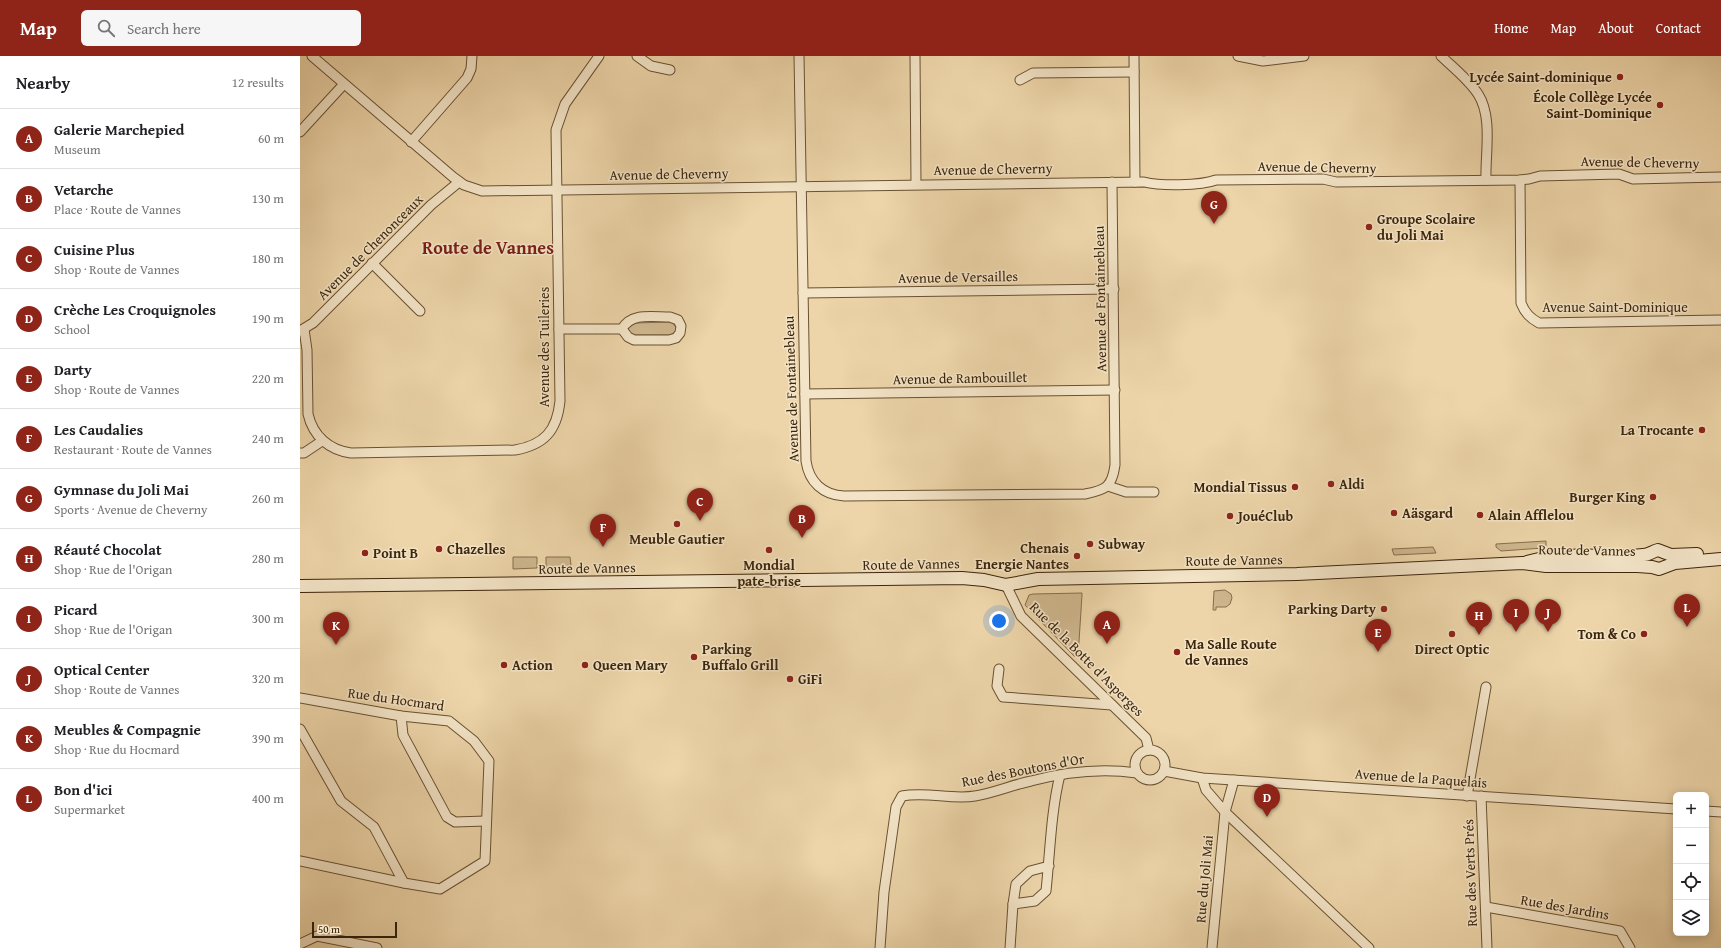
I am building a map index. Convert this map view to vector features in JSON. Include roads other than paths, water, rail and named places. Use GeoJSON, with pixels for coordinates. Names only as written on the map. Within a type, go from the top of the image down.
{"type":"FeatureCollection","features":[{"type":"Feature","properties":{"kind":"main road","name":"Route de Vannes"},"geometry":{"type":"LineString","coordinates":[[1522,563],[1546,556],[1645,555],[1661,551],[1666,560],[1675,564],[1721,559]]}},
{"type":"Feature","properties":{"kind":"main road","name":"Route de Vannes"},"geometry":{"type":"LineString","coordinates":[[300,586],[951,578],[984,580],[1006,585],[1038,579],[1297,574],[1522,563],[1546,566],[1652,567],[1659,569],[1666,560],[1721,552]]}},
{"type":"Feature","properties":{"kind":"main road","name":"Route de Vannes"},"geometry":{"type":"LineString","coordinates":[[1652,553],[1649,558],[1652,567]]}},
{"type":"Feature","properties":{"kind":"street"},"geometry":{"type":"LineString","coordinates":[[411,142],[467,78],[472,70],[472,56]]}},
{"type":"Feature","properties":{"kind":"street","name":"Avenue des Tuileries"},"geometry":{"type":"LineString","coordinates":[[302,330],[307,350],[308,414],[311,425],[322,440],[333,448],[351,453],[515,450],[536,444],[553,429],[558,417],[560,401],[556,136],[560,116],[569,96],[599,56]]}},
{"type":"Feature","properties":{"kind":"street"},"geometry":{"type":"LineString","coordinates":[[637,56],[652,66],[670,70]]}},
{"type":"Feature","properties":{"kind":"street","name":"Avenue de Fontainebleau"},"geometry":{"type":"LineString","coordinates":[[799,56],[807,468],[815,483],[828,493],[835,496],[1085,494],[1096,492],[1108,486],[1114,475],[1115,465],[1112,182]]}},
{"type":"Feature","properties":{"kind":"street"},"geometry":{"type":"LineString","coordinates":[[915,56],[916,184]]}},
{"type":"Feature","properties":{"kind":"street"},"geometry":{"type":"LineString","coordinates":[[1134,56],[1135,182]]}},
{"type":"Feature","properties":{"kind":"street"},"geometry":{"type":"LineString","coordinates":[[1238,56],[1263,61],[1304,56]]}},
{"type":"Feature","properties":{"kind":"street"},"geometry":{"type":"LineString","coordinates":[[1441,56],[1474,88],[1483,104],[1486,119],[1486,180]]}},
{"type":"Feature","properties":{"kind":"street","name":"Avenue de Cheverny"},"geometry":{"type":"LineString","coordinates":[[318,58],[344,84],[459,182],[482,191],[1112,182],[1207,184],[1216,180],[1323,179],[1336,182],[1520,180],[1540,176],[1619,174],[1633,179],[1721,177]]}},
{"type":"Feature","properties":{"kind":"street"},"geometry":{"type":"LineString","coordinates":[[1020,80],[1033,73],[1134,72]]}},
{"type":"Feature","properties":{"kind":"street"},"geometry":{"type":"LineString","coordinates":[[300,132],[344,84]]}},
{"type":"Feature","properties":{"kind":"street","name":"Avenue Saint-Dominique"},"geometry":{"type":"LineString","coordinates":[[1520,180],[1521,303],[1528,316],[1533,320],[1539,323],[1721,320]]}},
{"type":"Feature","properties":{"kind":"street","name":"Avenue de Chenonceaux"},"geometry":{"type":"LineString","coordinates":[[302,330],[313,323],[431,205],[459,182]]}},
{"type":"Feature","properties":{"kind":"street"},"geometry":{"type":"LineString","coordinates":[[372,263],[420,311]]}},
{"type":"Feature","properties":{"kind":"street","name":"Avenue de Versailles"},"geometry":{"type":"LineString","coordinates":[[803,293],[1114,288]]}},
{"type":"Feature","properties":{"kind":"street"},"geometry":{"type":"LineString","coordinates":[[670,317],[678,320],[682,329],[678,336],[673,339],[634,340],[628,337],[622,329],[627,321],[635,318],[670,317]]}},
{"type":"Feature","properties":{"kind":"street"},"geometry":{"type":"LineString","coordinates":[[559,329],[622,329]]}},
{"type":"Feature","properties":{"kind":"street","name":"Avenue de Rambouillet"},"geometry":{"type":"LineString","coordinates":[[805,394],[1114,390]]}},
{"type":"Feature","properties":{"kind":"street"},"geometry":{"type":"LineString","coordinates":[[300,453],[322,440]]}},
{"type":"Feature","properties":{"kind":"street"},"geometry":{"type":"LineString","coordinates":[[1108,486],[1126,492],[1154,492]]}},
{"type":"Feature","properties":{"kind":"street","name":"Rue de la Botte d'Asperges"},"geometry":{"type":"LineString","coordinates":[[1006,585],[1021,616],[1146,738],[1149,750]]}},
{"type":"Feature","properties":{"kind":"street"},"geometry":{"type":"LineString","coordinates":[[999,669],[996,686],[1002,697],[1112,704]]}},
{"type":"Feature","properties":{"kind":"street"},"geometry":{"type":"LineString","coordinates":[[1467,796],[1486,686]]}},
{"type":"Feature","properties":{"kind":"street","name":"Rue du Hocmard"},"geometry":{"type":"LineString","coordinates":[[300,698],[401,716],[449,720],[474,741],[489,761],[485,861],[440,889],[300,861]]}},
{"type":"Feature","properties":{"kind":"street"},"geometry":{"type":"LineString","coordinates":[[401,716],[403,735],[447,817],[455,822],[486,821]]}},
{"type":"Feature","properties":{"kind":"street"},"geometry":{"type":"LineString","coordinates":[[300,729],[341,801],[374,827],[404,883]]}},
{"type":"Feature","properties":{"kind":"street"},"geometry":{"type":"LineString","coordinates":[[1149,750],[1154,751],[1162,756],[1165,766],[1164,771],[1154,780],[1144,779],[1137,773],[1135,763],[1140,754],[1149,750]]}},
{"type":"Feature","properties":{"kind":"street","name":"Rue des Boutons d'Or"},"geometry":{"type":"LineString","coordinates":[[880,948],[884,892],[896,807],[902,796],[913,793],[957,797],[974,796],[1033,780],[1084,771],[1123,771],[1137,773]]}},
{"type":"Feature","properties":{"kind":"street","name":"Avenue de la Paquelais"},"geometry":{"type":"LineString","coordinates":[[1164,771],[1202,778],[1673,809]]}},
{"type":"Feature","properties":{"kind":"street"},"geometry":{"type":"LineString","coordinates":[[1013,904],[1035,901],[1046,891],[1056,790],[1060,775]]}},
{"type":"Feature","properties":{"kind":"street"},"geometry":{"type":"LineString","coordinates":[[1202,778],[1206,790],[1224,812],[1369,948]]}},
{"type":"Feature","properties":{"kind":"street"},"geometry":{"type":"LineString","coordinates":[[1224,812],[1234,780]]}},
{"type":"Feature","properties":{"kind":"street","name":"Rue des Verts Prés"},"geometry":{"type":"LineString","coordinates":[[1481,796],[1487,948]]}},
{"type":"Feature","properties":{"kind":"street"},"geometry":{"type":"LineString","coordinates":[[1709,811],[1721,812]]}},
{"type":"Feature","properties":{"kind":"street","name":"Rue du Joli Mai"},"geometry":{"type":"LineString","coordinates":[[1212,948],[1224,812]]}},
{"type":"Feature","properties":{"kind":"street"},"geometry":{"type":"LineString","coordinates":[[1010,948],[1016,884],[1030,871],[1049,866]]}},
{"type":"Feature","properties":{"kind":"street","name":"Rue des Jardins"},"geometry":{"type":"LineString","coordinates":[[1486,907],[1620,931],[1630,948]]}},
{"type":"Feature","properties":{"kind":"street"},"geometry":{"type":"LineString","coordinates":[[300,944],[316,936],[377,948]]}},
{"type":"Feature","properties":{"kind":"place","name":"Lycée Saint-dominique"},"geometry":{"type":"Point","coordinates":[1620,77]}},
{"type":"Feature","properties":{"kind":"place","name":"École Collège Lycée Saint-Dominique"},"geometry":{"type":"Point","coordinates":[1660,105]}},
{"type":"Feature","properties":{"kind":"place","name":"Gymnase du Joli Mai"},"geometry":{"type":"Point","coordinates":[1214,224]}},
{"type":"Feature","properties":{"kind":"place","name":"Groupe Scolaire du Joli Mai"},"geometry":{"type":"Point","coordinates":[1369,227]}},
{"type":"Feature","properties":{"kind":"place","name":"La Trocante"},"geometry":{"type":"Point","coordinates":[1702,430]}},
{"type":"Feature","properties":{"kind":"place","name":"Aldi"},"geometry":{"type":"Point","coordinates":[1331,484]}},
{"type":"Feature","properties":{"kind":"place","name":"Mondial Tissus"},"geometry":{"type":"Point","coordinates":[1295,487]}},
{"type":"Feature","properties":{"kind":"place","name":"Burger King"},"geometry":{"type":"Point","coordinates":[1653,497]}},
{"type":"Feature","properties":{"kind":"place","name":"Aäsgard"},"geometry":{"type":"Point","coordinates":[1394,513]}},
{"type":"Feature","properties":{"kind":"place","name":"Alain Afflelou"},"geometry":{"type":"Point","coordinates":[1480,515]}},
{"type":"Feature","properties":{"kind":"place","name":"JouéClub"},"geometry":{"type":"Point","coordinates":[1230,516]}},
{"type":"Feature","properties":{"kind":"place","name":"Cuisine Plus"},"geometry":{"type":"Point","coordinates":[700,521]}},
{"type":"Feature","properties":{"kind":"place","name":"Meuble Gautier"},"geometry":{"type":"Point","coordinates":[677,524]}},
{"type":"Feature","properties":{"kind":"place","name":"Vetarche"},"geometry":{"type":"Point","coordinates":[802,538]}},
{"type":"Feature","properties":{"kind":"place","name":"Subway"},"geometry":{"type":"Point","coordinates":[1090,544]}},
{"type":"Feature","properties":{"kind":"place","name":"Les Caudalies"},"geometry":{"type":"Point","coordinates":[603,547]}},
{"type":"Feature","properties":{"kind":"place","name":"Chazelles"},"geometry":{"type":"Point","coordinates":[439,549]}},
{"type":"Feature","properties":{"kind":"place","name":"Mondial pate-brise"},"geometry":{"type":"Point","coordinates":[769,550]}},
{"type":"Feature","properties":{"kind":"place","name":"Point B"},"geometry":{"type":"Point","coordinates":[365,553]}},
{"type":"Feature","properties":{"kind":"place","name":"Chenais Energie Nantes"},"geometry":{"type":"Point","coordinates":[1077,556]}},
{"type":"Feature","properties":{"kind":"place","name":"Parking Darty"},"geometry":{"type":"Point","coordinates":[1384,609]}},
{"type":"Feature","properties":{"kind":"place","name":"Bon d'ici"},"geometry":{"type":"Point","coordinates":[1687,627]}},
{"type":"Feature","properties":{"kind":"place","name":"Picard"},"geometry":{"type":"Point","coordinates":[1516,632]}},
{"type":"Feature","properties":{"kind":"place","name":"Optical Center"},"geometry":{"type":"Point","coordinates":[1548,632]}},
{"type":"Feature","properties":{"kind":"place","name":"Direct Optic"},"geometry":{"type":"Point","coordinates":[1452,634]}},
{"type":"Feature","properties":{"kind":"place","name":"Tom & Co"},"geometry":{"type":"Point","coordinates":[1644,634]}},
{"type":"Feature","properties":{"kind":"place","name":"Réauté Chocolat"},"geometry":{"type":"Point","coordinates":[1479,635]}},
{"type":"Feature","properties":{"kind":"place","name":"Galerie Marchepied"},"geometry":{"type":"Point","coordinates":[1107,644]}},
{"type":"Feature","properties":{"kind":"place","name":"Meubles & Compagnie"},"geometry":{"type":"Point","coordinates":[336,645]}},
{"type":"Feature","properties":{"kind":"place","name":"Ma Salle Route de Vannes"},"geometry":{"type":"Point","coordinates":[1177,652]}},
{"type":"Feature","properties":{"kind":"place","name":"Darty"},"geometry":{"type":"Point","coordinates":[1378,652]}},
{"type":"Feature","properties":{"kind":"place","name":"Parking Buffalo Grill"},"geometry":{"type":"Point","coordinates":[694,657]}},
{"type":"Feature","properties":{"kind":"place","name":"Action"},"geometry":{"type":"Point","coordinates":[504,665]}},
{"type":"Feature","properties":{"kind":"place","name":"Queen Mary"},"geometry":{"type":"Point","coordinates":[585,665]}},
{"type":"Feature","properties":{"kind":"place","name":"GiFi"},"geometry":{"type":"Point","coordinates":[790,679]}},
{"type":"Feature","properties":{"kind":"place","name":"Crèche Les Croquignoles"},"geometry":{"type":"Point","coordinates":[1267,817]}},
{"type":"Feature","properties":{"kind":"district","name":"Route de Vannes"},"geometry":{"type":"Point","coordinates":[488,248]}}]}
